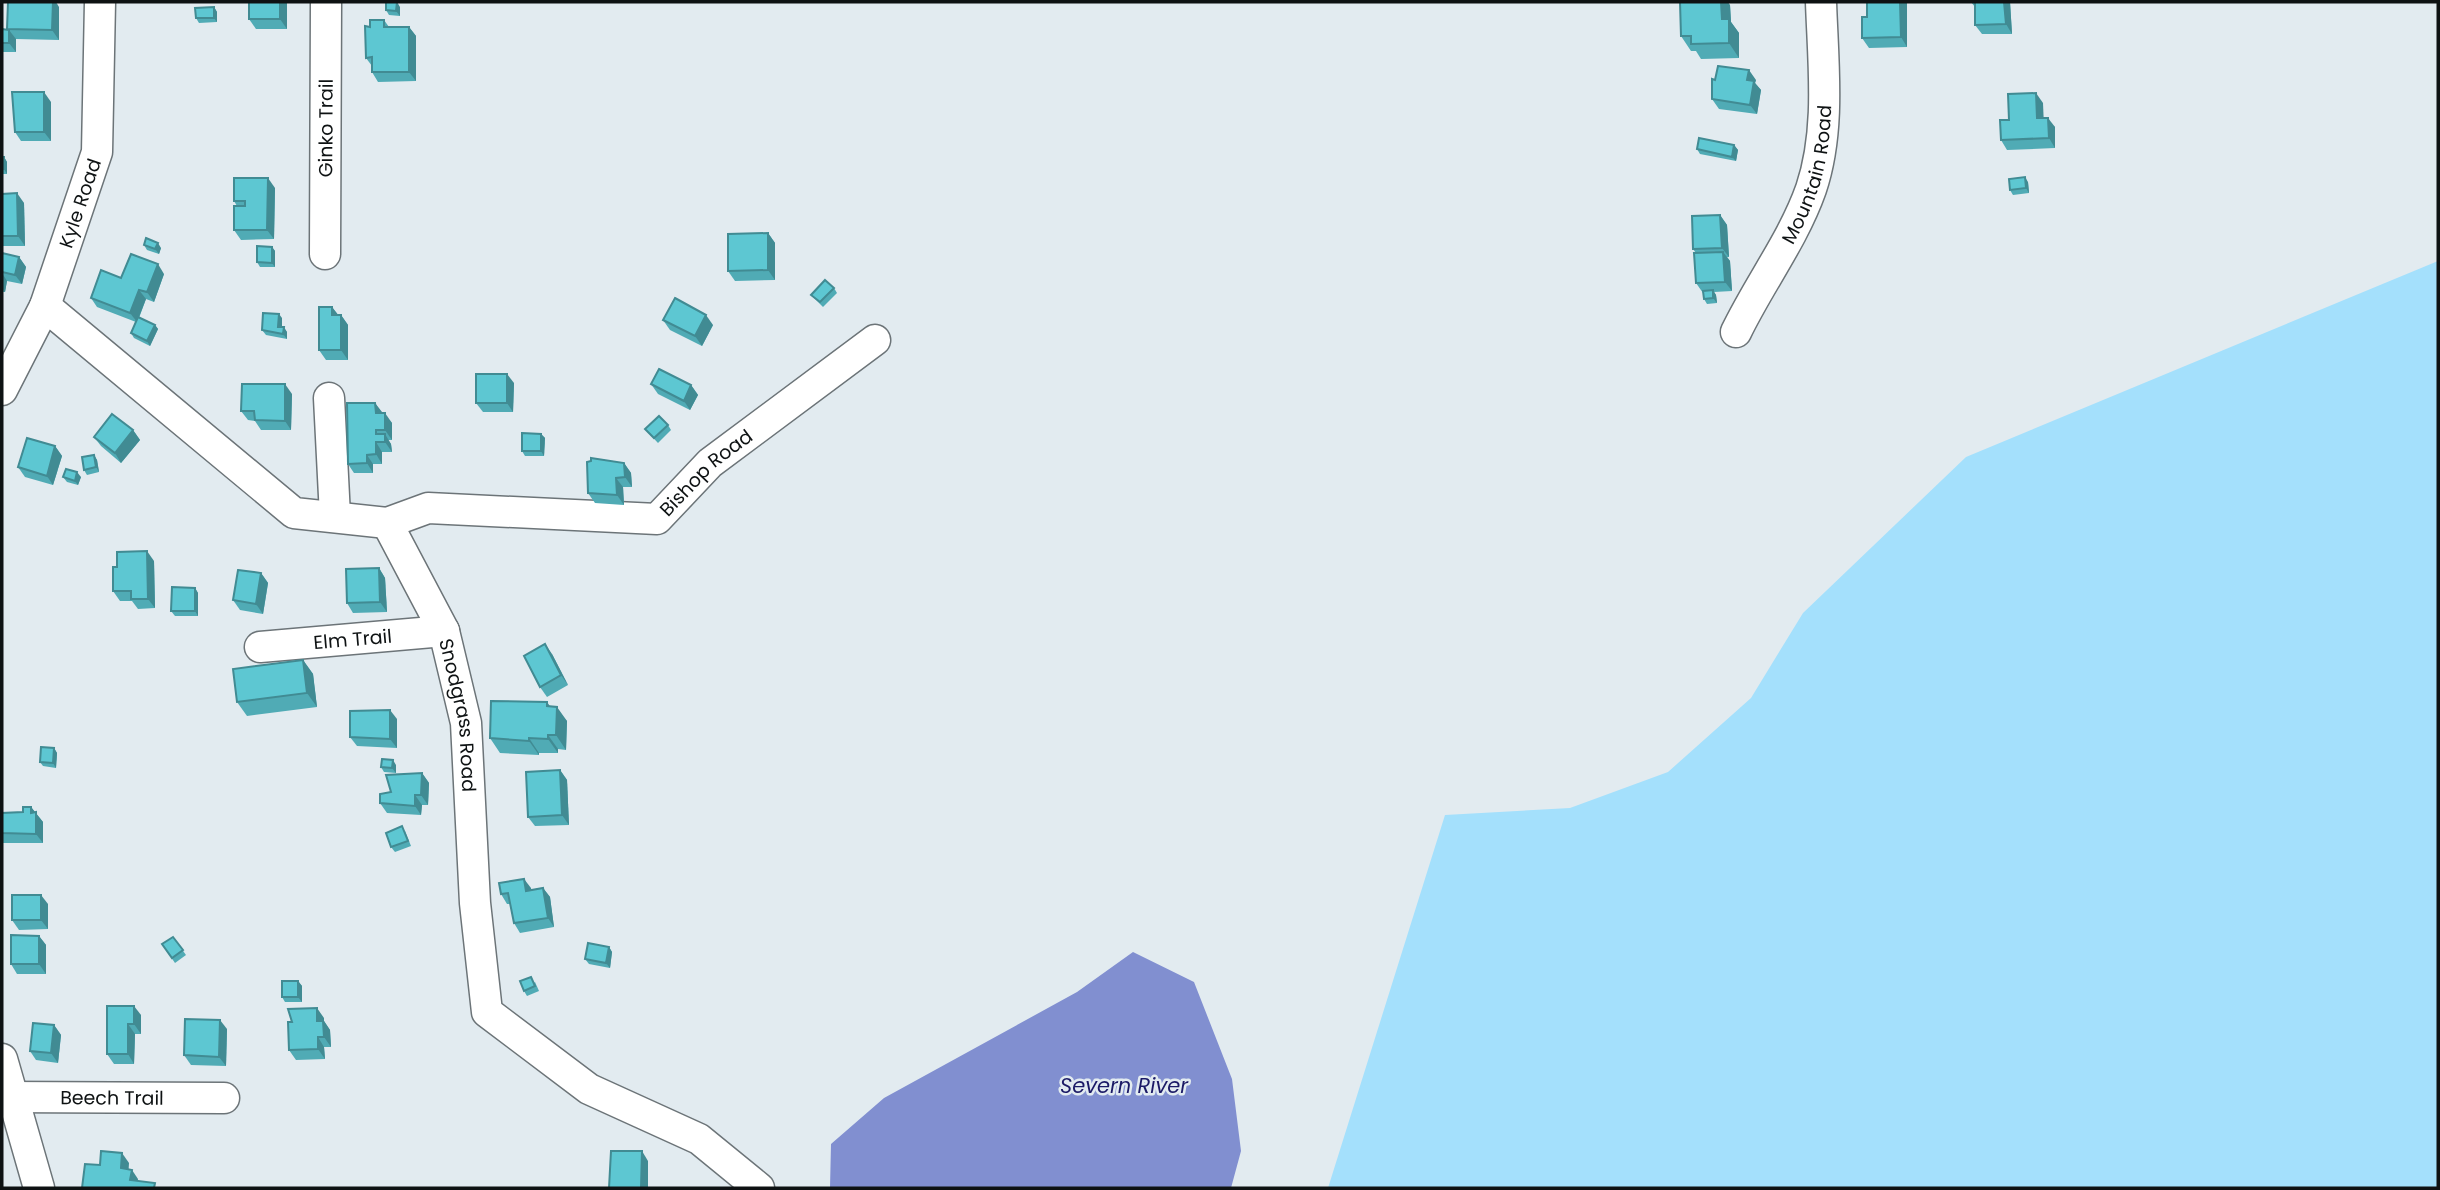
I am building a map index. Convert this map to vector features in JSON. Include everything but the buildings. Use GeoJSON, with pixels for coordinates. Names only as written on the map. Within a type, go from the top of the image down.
{"type":"FeatureCollection","features":[{"type":"Feature","properties":{"kind":"street","name":"Kyle Road"},"geometry":{"type":"LineString","coordinates":[[2,390],[45,306],[97,152],[100,2]]}},
{"type":"Feature","properties":{"kind":"street","name":"Ginko Trail"},"geometry":{"type":"LineString","coordinates":[[325,254],[326,2]]}},
{"type":"Feature","properties":{"kind":"street","name":"Mountain Road"},"geometry":{"type":"LineString","coordinates":[[1736,332],[1766,273],[1785,247],[1814,180],[1825,110],[1821,2]]}},
{"type":"Feature","properties":{"kind":"street"},"geometry":{"type":"LineString","coordinates":[[45,306],[294,513],[387,523]]}},
{"type":"Feature","properties":{"kind":"street","name":"Bishop Road"},"geometry":{"type":"LineString","coordinates":[[387,523],[428,508],[657,519],[710,463],[875,340]]}},
{"type":"Feature","properties":{"kind":"street"},"geometry":{"type":"LineString","coordinates":[[329,398],[335,516]]}},
{"type":"Feature","properties":{"kind":"street","name":"Snodgrass Road"},"geometry":{"type":"LineString","coordinates":[[387,523],[444,631],[466,723],[475,903],[487,1012],[589,1089],[699,1139],[759,1188]]}},
{"type":"Feature","properties":{"kind":"street","name":"Elm Trail"},"geometry":{"type":"LineString","coordinates":[[260,647],[444,631]]}},
{"type":"Feature","properties":{"kind":"street"},"geometry":{"type":"LineString","coordinates":[[2,1059],[8,1097],[39,1188]]}},
{"type":"Feature","properties":{"kind":"street","name":"Beech Trail"},"geometry":{"type":"LineString","coordinates":[[8,1097],[224,1098]]}},
{"type":"Feature","properties":{"kind":"shaded area"},"geometry":{"type":"Polygon","coordinates":[[[2438,261],[2438,1188],[1328,1188],[1445,815],[1570,808],[1668,772],[1751,698],[1803,613],[1966,457],[2438,261]]]}},
{"type":"Feature","properties":{"kind":"water","name":"Severn River"},"geometry":{"type":"Polygon","coordinates":[[[1133,952],[1194,982],[1232,1079],[1241,1151],[1231,1188],[830,1188],[831,1144],[884,1098],[1077,992],[1133,952]]]}}]}
